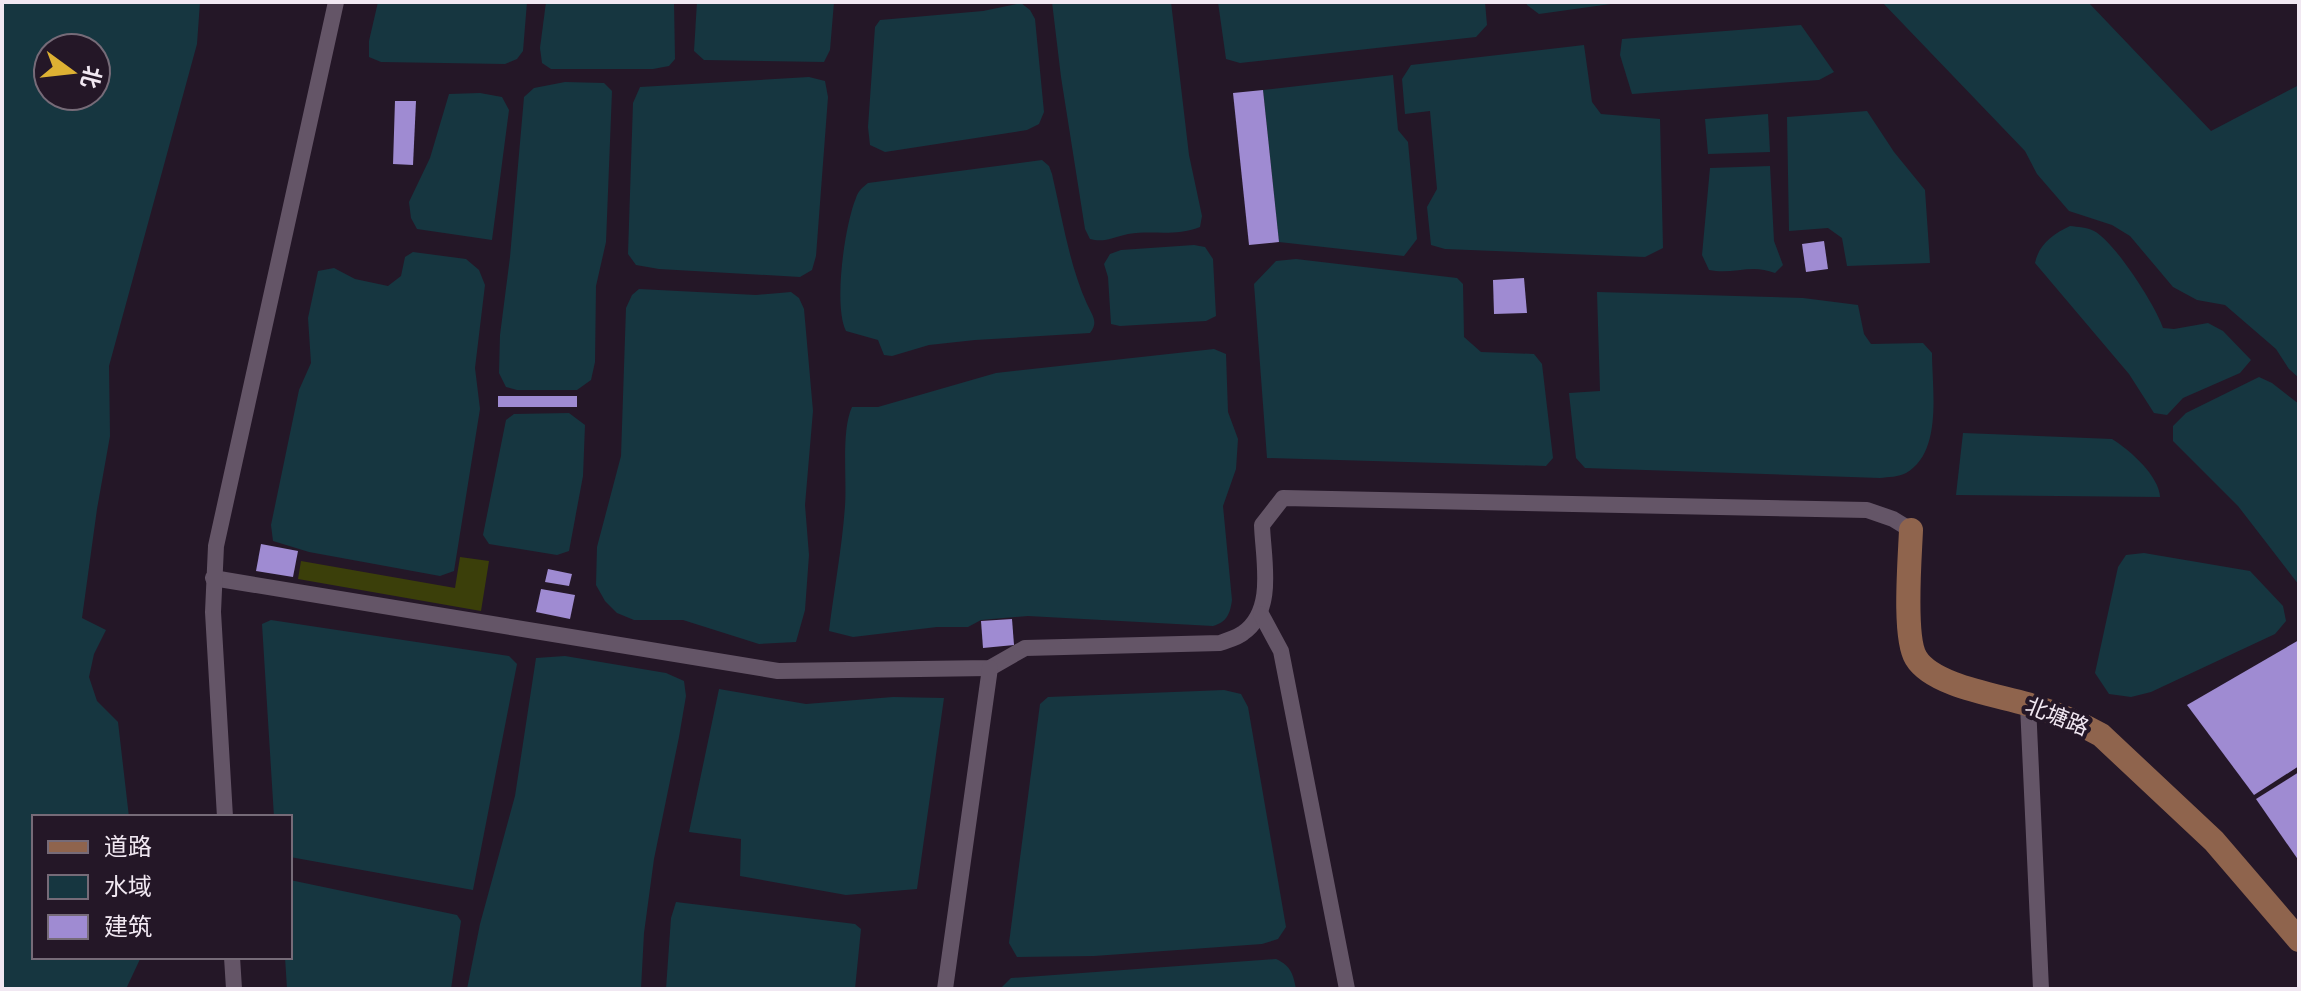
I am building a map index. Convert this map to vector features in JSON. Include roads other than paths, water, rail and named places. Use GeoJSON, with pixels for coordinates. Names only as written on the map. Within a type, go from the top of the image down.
{"type":"FeatureCollection","features":[{"type":"Feature","properties":{"kind":"street"},"geometry":{"type":"LineString","coordinates":[[225,815],[213,578],[216,546],[336,2]]}},
{"type":"Feature","properties":{"kind":"street"},"geometry":{"type":"LineString","coordinates":[[213,578],[778,671],[990,668],[1025,648],[1220,643],[1244,633],[1261,614],[1264,595],[1262,525],[1283,498],[1867,510],[1893,519],[1911,530]]}},
{"type":"Feature","properties":{"kind":"street","name":"北塘路"},"geometry":{"type":"LineString","coordinates":[[1911,530],[1909,637],[1915,658],[1930,672],[1957,684],[2083,724],[2101,735],[2214,841],[2299,940]]}},
{"type":"Feature","properties":{"kind":"street"},"geometry":{"type":"LineString","coordinates":[[1261,614],[1281,651],[1347,989]]}},
{"type":"Feature","properties":{"kind":"street"},"geometry":{"type":"LineString","coordinates":[[945,989],[990,668]]}},
{"type":"Feature","properties":{"kind":"street"},"geometry":{"type":"LineString","coordinates":[[2028,705],[2041,989]]}},
{"type":"Feature","properties":{"kind":"street"},"geometry":{"type":"LineString","coordinates":[[232,959],[234,989]]}},
{"type":"Feature","properties":{"kind":"water"},"geometry":{"type":"Polygon","coordinates":[[[2,2],[200,2],[197,44],[109,366],[110,436],[82,618],[106,630],[94,654],[89,677],[97,701],[118,722],[129,815],[32,815],[32,959],[140,959],[126,989],[2,989],[2,2]]]}},
{"type":"Feature","properties":{"kind":"water"},"geometry":{"type":"Polygon","coordinates":[[[378,2],[527,2],[523,51],[517,59],[505,64],[381,62],[369,57],[369,41],[378,2]]]}},
{"type":"Feature","properties":{"kind":"water"},"geometry":{"type":"Polygon","coordinates":[[[546,2],[674,2],[675,59],[669,66],[653,69],[551,69],[542,63],[540,48],[546,2]]]}},
{"type":"Feature","properties":{"kind":"water"},"geometry":{"type":"Polygon","coordinates":[[[697,2],[834,2],[830,50],[824,62],[704,60],[694,51],[697,2]]]}},
{"type":"Feature","properties":{"kind":"water"},"geometry":{"type":"Polygon","coordinates":[[[1052,2],[1171,2],[1189,155],[1202,216],[1200,227],[1181,232],[1090,239],[1085,229],[1052,2]]]}},
{"type":"Feature","properties":{"kind":"water"},"geometry":{"type":"Polygon","coordinates":[[[1218,2],[1485,2],[1487,25],[1476,37],[1240,63],[1226,59],[1218,2]]]}},
{"type":"Feature","properties":{"kind":"water"},"geometry":{"type":"Polygon","coordinates":[[[1526,2],[1625,2],[1539,14],[1526,2]]]}},
{"type":"Feature","properties":{"kind":"water"},"geometry":{"type":"Polygon","coordinates":[[[1882,2],[2088,2],[2211,131],[2299,85],[2299,378],[2276,349],[2225,305],[2197,300],[2173,287],[2130,236],[2112,225],[2069,211],[2037,174],[2025,151],[1882,2]]]}},
{"type":"Feature","properties":{"kind":"water"},"geometry":{"type":"Polygon","coordinates":[[[1021,3],[1035,19],[1044,112],[1039,124],[1027,130],[885,152],[870,145],[868,127],[875,27],[880,20],[983,11],[1021,3]]]}},
{"type":"Feature","properties":{"kind":"water"},"geometry":{"type":"Polygon","coordinates":[[[1801,25],[1834,72],[1819,80],[1632,94],[1620,55],[1622,39],[1801,25]]]}},
{"type":"Feature","properties":{"kind":"water"},"geometry":{"type":"Polygon","coordinates":[[[1584,45],[1592,102],[1601,114],[1660,119],[1663,248],[1645,257],[1445,249],[1431,245],[1427,207],[1437,189],[1430,111],[1405,114],[1402,79],[1411,65],[1584,45]]]}},
{"type":"Feature","properties":{"kind":"water"},"geometry":{"type":"Polygon","coordinates":[[[1393,75],[1398,130],[1408,142],[1417,239],[1404,256],[1279,242],[1263,90],[1393,75]]]}},
{"type":"Feature","properties":{"kind":"water"},"geometry":{"type":"Polygon","coordinates":[[[809,77],[825,81],[828,97],[816,256],[812,270],[800,277],[636,265],[628,254],[633,103],[640,87],[809,77]]]}},
{"type":"Feature","properties":{"kind":"water"},"geometry":{"type":"Polygon","coordinates":[[[565,82],[604,83],[612,91],[606,242],[596,286],[595,362],[591,380],[577,390],[517,390],[506,387],[499,373],[500,335],[524,97],[534,88],[565,82]]]}},
{"type":"Feature","properties":{"kind":"water"},"geometry":{"type":"Polygon","coordinates":[[[480,93],[502,97],[509,110],[492,240],[417,229],[411,218],[409,202],[430,158],[449,94],[480,93]]]}},
{"type":"Feature","properties":{"kind":"water"},"geometry":{"type":"Polygon","coordinates":[[[1867,111],[1894,152],[1925,190],[1930,263],[1847,266],[1842,238],[1828,228],[1789,231],[1787,117],[1867,111]]]}},
{"type":"Feature","properties":{"kind":"water"},"geometry":{"type":"Polygon","coordinates":[[[1768,114],[1770,152],[1708,154],[1705,119],[1768,114]]]}},
{"type":"Feature","properties":{"kind":"water"},"geometry":{"type":"Polygon","coordinates":[[[1042,160],[1052,174],[1071,257],[1094,318],[1090,333],[929,345],[892,356],[884,355],[878,340],[846,331],[841,303],[842,264],[852,210],[864,186],[1042,160]]]}},
{"type":"Feature","properties":{"kind":"water"},"geometry":{"type":"Polygon","coordinates":[[[1770,166],[1774,241],[1783,265],[1775,273],[1758,269],[1709,270],[1702,255],[1710,168],[1770,166]]]}},
{"type":"Feature","properties":{"kind":"water"},"geometry":{"type":"Polygon","coordinates":[[[2070,226],[2094,231],[2112,247],[2143,290],[2163,328],[2208,323],[2223,331],[2251,360],[2240,373],[2183,398],[2167,415],[2154,413],[2129,374],[2035,263],[2048,240],[2070,226]]]}},
{"type":"Feature","properties":{"kind":"water"},"geometry":{"type":"Polygon","coordinates":[[[1205,247],[1213,259],[1216,316],[1206,321],[1111,324],[1108,277],[1104,264],[1110,254],[1121,250],[1205,247]]]}},
{"type":"Feature","properties":{"kind":"water"},"geometry":{"type":"Polygon","coordinates":[[[413,252],[466,259],[479,270],[485,285],[475,368],[480,409],[454,571],[440,576],[309,552],[273,541],[271,525],[299,390],[311,363],[308,318],[318,271],[334,268],[355,279],[388,286],[401,276],[405,257],[413,252]]]}},
{"type":"Feature","properties":{"kind":"water"},"geometry":{"type":"Polygon","coordinates":[[[1296,259],[1457,278],[1463,284],[1464,337],[1481,352],[1534,354],[1542,364],[1553,458],[1546,466],[1267,458],[1254,284],[1276,261],[1296,259]]]}},
{"type":"Feature","properties":{"kind":"water"},"geometry":{"type":"Polygon","coordinates":[[[639,289],[756,295],[791,292],[799,298],[804,309],[813,411],[805,505],[809,555],[805,610],[796,642],[759,644],[683,620],[634,620],[617,613],[596,585],[597,547],[621,456],[626,308],[639,289]]]}},
{"type":"Feature","properties":{"kind":"water"},"geometry":{"type":"Polygon","coordinates":[[[1597,292],[1803,298],[1858,305],[1864,334],[1871,344],[1923,343],[1932,353],[1933,419],[1926,450],[1918,463],[1906,473],[1880,478],[1585,468],[1576,458],[1569,393],[1600,391],[1597,292]]]}},
{"type":"Feature","properties":{"kind":"water"},"geometry":{"type":"Polygon","coordinates":[[[1214,349],[1226,354],[1228,412],[1238,439],[1236,469],[1223,506],[1232,600],[1225,620],[1213,626],[1028,616],[981,620],[968,627],[937,627],[853,637],[829,631],[844,522],[845,441],[852,407],[878,407],[996,373],[1214,349]]]}},
{"type":"Feature","properties":{"kind":"water"},"geometry":{"type":"Polygon","coordinates":[[[2259,377],[2299,404],[2299,585],[2238,506],[2173,441],[2173,426],[2186,413],[2259,377]]]}},
{"type":"Feature","properties":{"kind":"water"},"geometry":{"type":"Polygon","coordinates":[[[569,413],[585,425],[583,476],[569,551],[557,555],[489,544],[483,535],[506,420],[514,414],[569,413]]]}},
{"type":"Feature","properties":{"kind":"water"},"geometry":{"type":"Polygon","coordinates":[[[1963,433],[2112,439],[2149,472],[2160,497],[1956,495],[1963,433]]]}},
{"type":"Feature","properties":{"kind":"water"},"geometry":{"type":"Polygon","coordinates":[[[2144,553],[2250,571],[2283,606],[2286,621],[2275,634],[2151,692],[2131,697],[2109,694],[2095,673],[2118,567],[2126,555],[2144,553]]]}},
{"type":"Feature","properties":{"kind":"water"},"geometry":{"type":"Polygon","coordinates":[[[271,620],[509,656],[517,664],[473,890],[292,857],[292,815],[274,815],[262,624],[271,620]]]}},
{"type":"Feature","properties":{"kind":"water"},"geometry":{"type":"Polygon","coordinates":[[[565,656],[666,673],[684,681],[686,696],[654,859],[644,933],[641,989],[467,989],[480,924],[515,796],[536,658],[565,656]]]}},
{"type":"Feature","properties":{"kind":"water"},"geometry":{"type":"Polygon","coordinates":[[[719,689],[806,704],[893,697],[944,698],[917,889],[846,895],[740,876],[741,839],[689,832],[719,689]]]}},
{"type":"Feature","properties":{"kind":"water"},"geometry":{"type":"Polygon","coordinates":[[[1224,690],[1241,694],[1248,707],[1286,927],[1278,939],[1262,944],[1094,956],[1017,957],[1009,943],[1040,704],[1048,697],[1224,690]]]}},
{"type":"Feature","properties":{"kind":"water"},"geometry":{"type":"Polygon","coordinates":[[[292,880],[457,915],[461,921],[451,989],[287,989],[285,959],[292,959],[292,880]]]}},
{"type":"Feature","properties":{"kind":"water"},"geometry":{"type":"Polygon","coordinates":[[[676,902],[855,924],[861,929],[855,989],[666,989],[671,918],[676,902]]]}},
{"type":"Feature","properties":{"kind":"water"},"geometry":{"type":"Polygon","coordinates":[[[1276,959],[1290,971],[1296,989],[1000,989],[1011,978],[1276,959]]]}}]}
